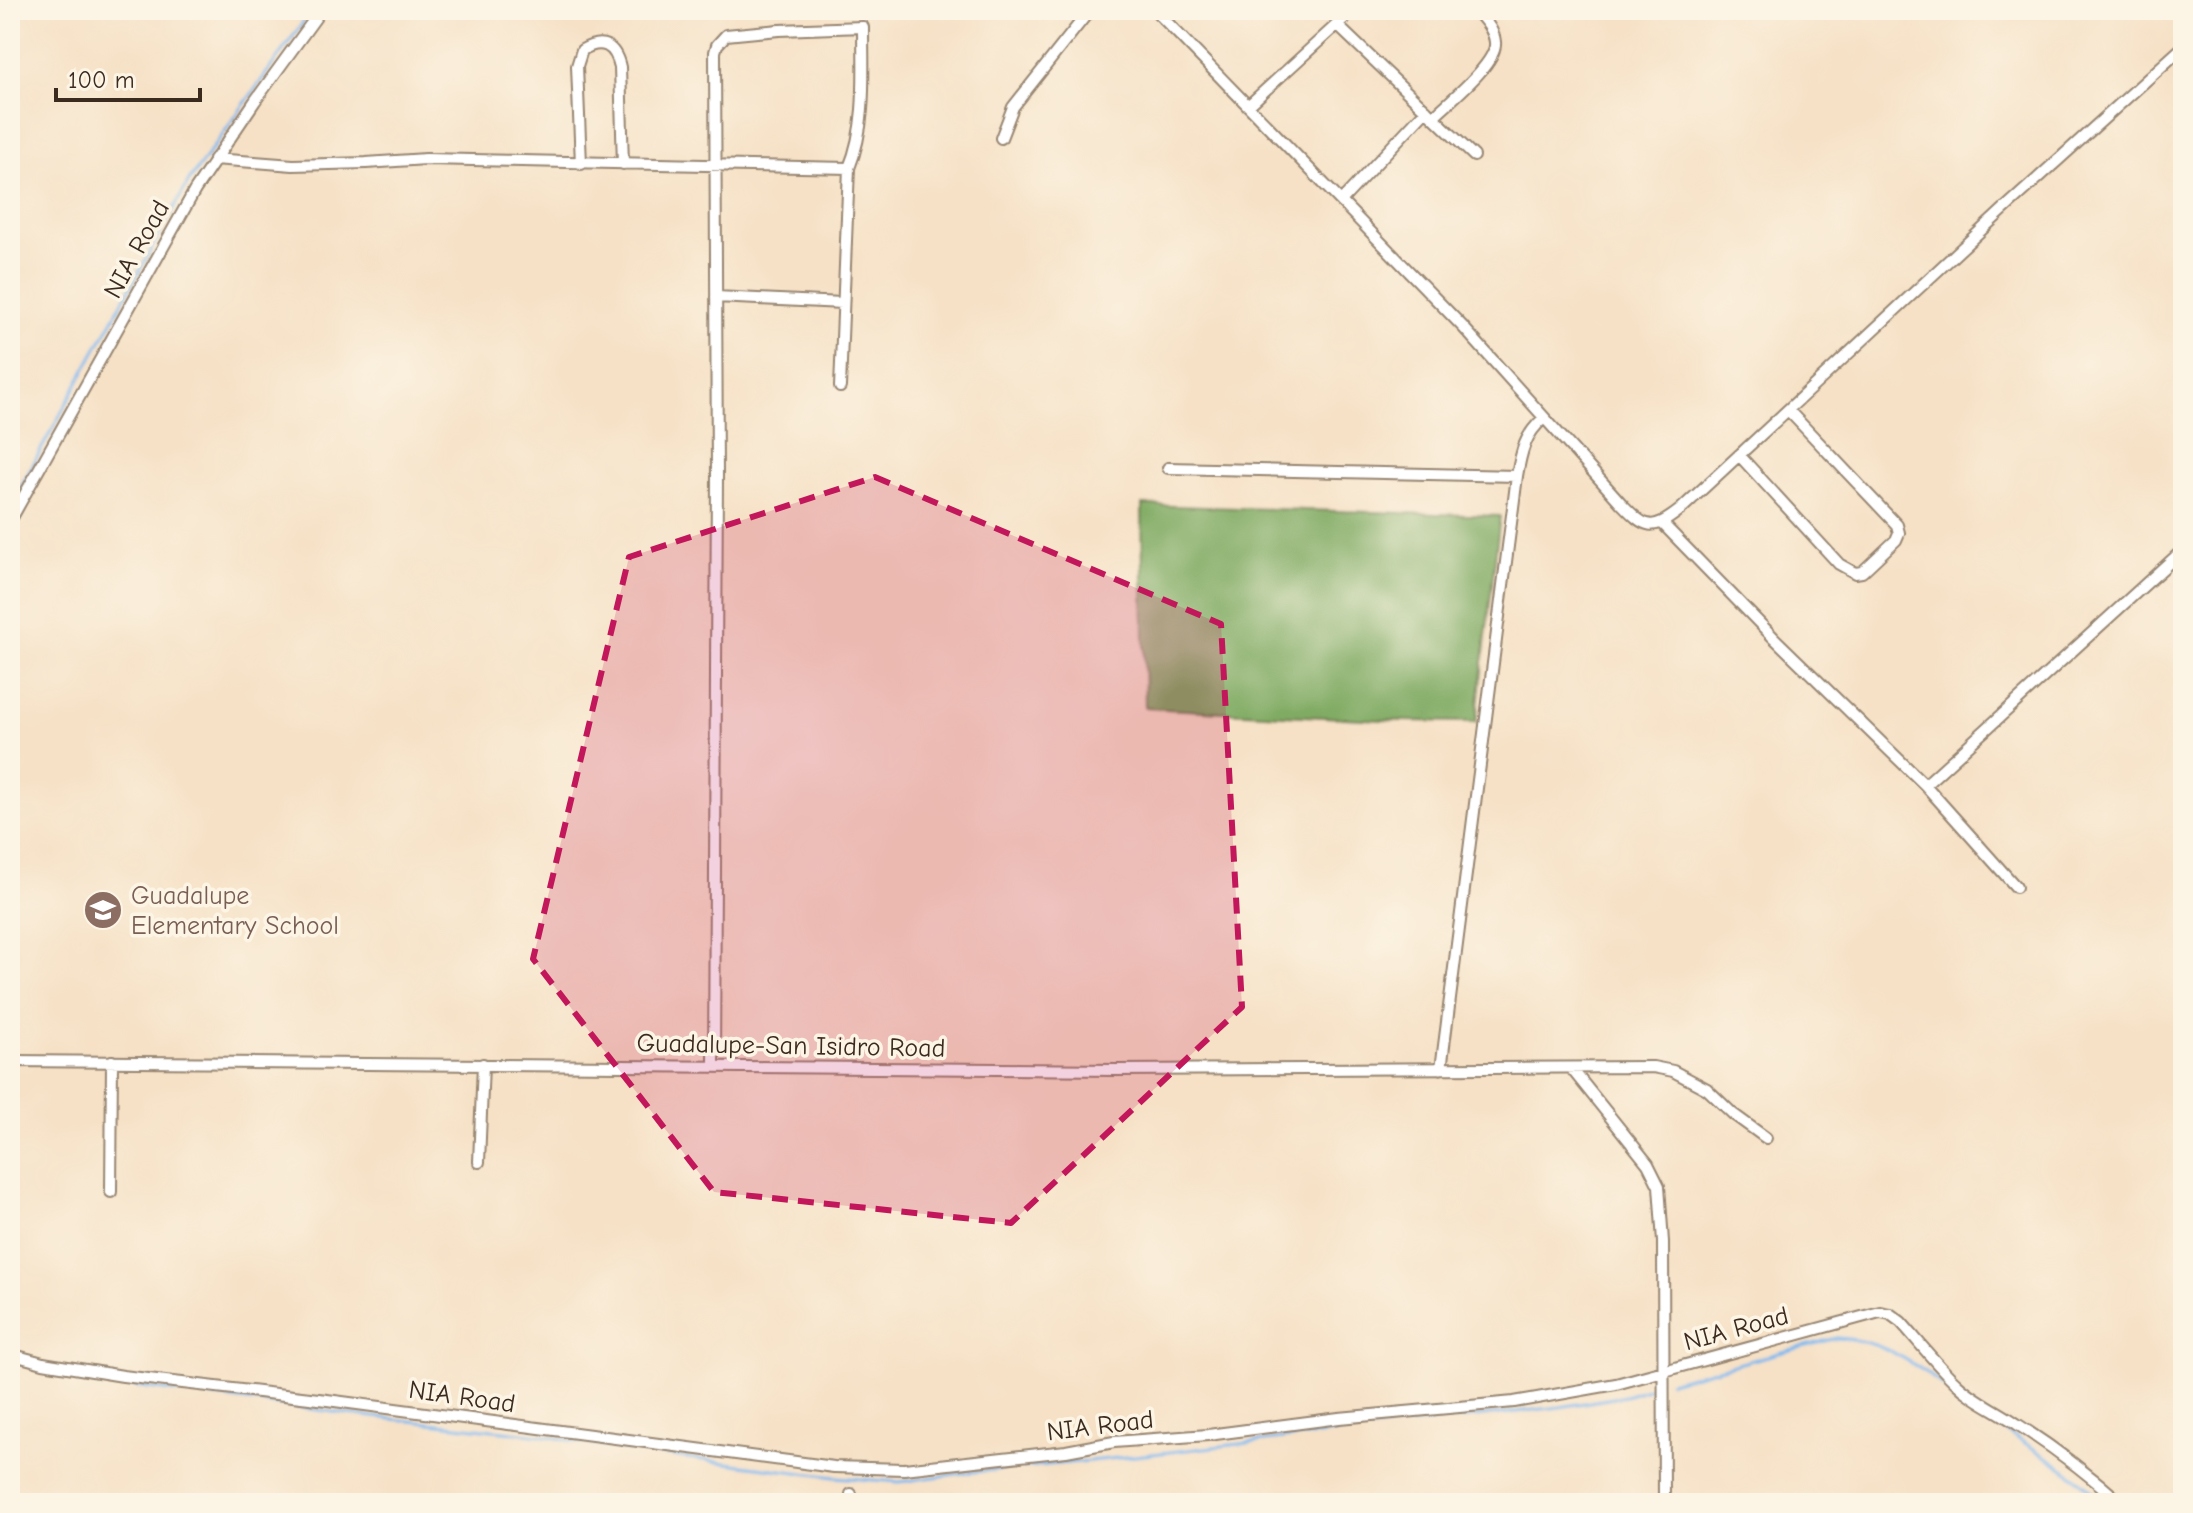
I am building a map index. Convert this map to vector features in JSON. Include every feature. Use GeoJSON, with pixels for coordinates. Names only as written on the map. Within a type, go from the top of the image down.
{"type":"FeatureCollection","features":[{"type":"Feature","properties":{"kind":"street","name":"NIA Road"},"geometry":{"type":"LineString","coordinates":[[10,521],[175,223],[214,159],[321,10]]}},
{"type":"Feature","properties":{"kind":"street"},"geometry":{"type":"LineString","coordinates":[[1001,138],[1013,107],[1090,10]]}},
{"type":"Feature","properties":{"kind":"street"},"geometry":{"type":"LineString","coordinates":[[1155,10],[1463,327],[1631,513],[1649,525],[1662,523],[1680,510],[2183,47]]}},
{"type":"Feature","properties":{"kind":"street"},"geometry":{"type":"LineString","coordinates":[[1248,106],[1353,10]]}},
{"type":"Feature","properties":{"kind":"street"},"geometry":{"type":"LineString","coordinates":[[1341,201],[1493,56],[1496,45],[1493,34],[1476,10]]}},
{"type":"Feature","properties":{"kind":"street"},"geometry":{"type":"LineString","coordinates":[[1337,25],[1474,156]]}},
{"type":"Feature","properties":{"kind":"street"},"geometry":{"type":"LineString","coordinates":[[714,1067],[717,564],[715,52],[726,35],[863,27],[860,128],[849,168],[840,387]]}},
{"type":"Feature","properties":{"kind":"street"},"geometry":{"type":"LineString","coordinates":[[581,164],[577,66],[582,50],[597,44],[608,45],[617,56],[620,67],[623,164]]}},
{"type":"Feature","properties":{"kind":"street"},"geometry":{"type":"LineString","coordinates":[[214,159],[293,165],[426,159],[849,168]]}},
{"type":"Feature","properties":{"kind":"street"},"geometry":{"type":"LineString","coordinates":[[716,297],[843,303]]}},
{"type":"Feature","properties":{"kind":"street"},"geometry":{"type":"LineString","coordinates":[[1739,455],[1839,564],[1855,573],[1862,572],[1896,540],[1899,533],[1897,525],[1788,410]]}},
{"type":"Feature","properties":{"kind":"street"},"geometry":{"type":"LineString","coordinates":[[1441,1069],[1517,476],[1526,440],[1544,418]]}},
{"type":"Feature","properties":{"kind":"street"},"geometry":{"type":"LineString","coordinates":[[1168,468],[1517,476]]}},
{"type":"Feature","properties":{"kind":"street"},"geometry":{"type":"LineString","coordinates":[[1662,523],[1774,638],[1925,785],[2016,887]]}},
{"type":"Feature","properties":{"kind":"street"},"geometry":{"type":"LineString","coordinates":[[1925,785],[2183,550]]}},
{"type":"Feature","properties":{"kind":"street","name":"Guadalupe-San Isidro Road"},"geometry":{"type":"LineString","coordinates":[[10,1061],[1088,1070],[1653,1067],[1673,1071],[1707,1089],[1733,1114],[1766,1138]]}},
{"type":"Feature","properties":{"kind":"street"},"geometry":{"type":"LineString","coordinates":[[111,1192],[112,1061]]}},
{"type":"Feature","properties":{"kind":"street"},"geometry":{"type":"LineString","coordinates":[[479,1162],[483,1064]]}},
{"type":"Feature","properties":{"kind":"street"},"geometry":{"type":"LineString","coordinates":[[1571,1068],[1648,1164],[1659,1186],[1663,1242],[1664,1503]]}},
{"type":"Feature","properties":{"kind":"street","name":"NIA Road"},"geometry":{"type":"LineString","coordinates":[[10,1354],[43,1363],[123,1376],[834,1467],[904,1469],[1066,1451],[1114,1442],[1514,1402],[1616,1384],[1880,1312],[1890,1314],[1901,1322],[1956,1384],[2052,1448],[2121,1503]]}},
{"type":"Feature","properties":{"kind":"highlighted area"},"geometry":{"type":"Polygon","coordinates":[[[875,477],[1221,624],[1242,1007],[1011,1223],[714,1192],[533,959],[629,557],[875,477]]]}},
{"type":"Feature","properties":{"kind":"green space"},"geometry":{"type":"Polygon","coordinates":[[[1142,505],[1500,516],[1476,722],[1145,708],[1142,505]]]}},
{"type":"Feature","properties":{"kind":"waterway"},"geometry":{"type":"LineString","coordinates":[[10,506],[189,181],[312,10]]}},
{"type":"Feature","properties":{"kind":"waterway"},"geometry":{"type":"LineString","coordinates":[[1669,1382],[1836,1338],[1860,1341],[1902,1357],[1921,1369],[1995,1424],[2065,1469],[2104,1503]]}},
{"type":"Feature","properties":{"kind":"waterway"},"geometry":{"type":"LineString","coordinates":[[10,1361],[94,1381],[540,1435],[619,1449],[835,1477],[899,1482],[1560,1407],[1625,1396],[1656,1386]]}},
{"type":"Feature","properties":{"kind":"place","name":"Guadalupe Elementary School"},"geometry":{"type":"Point","coordinates":[103,910]}}]}
